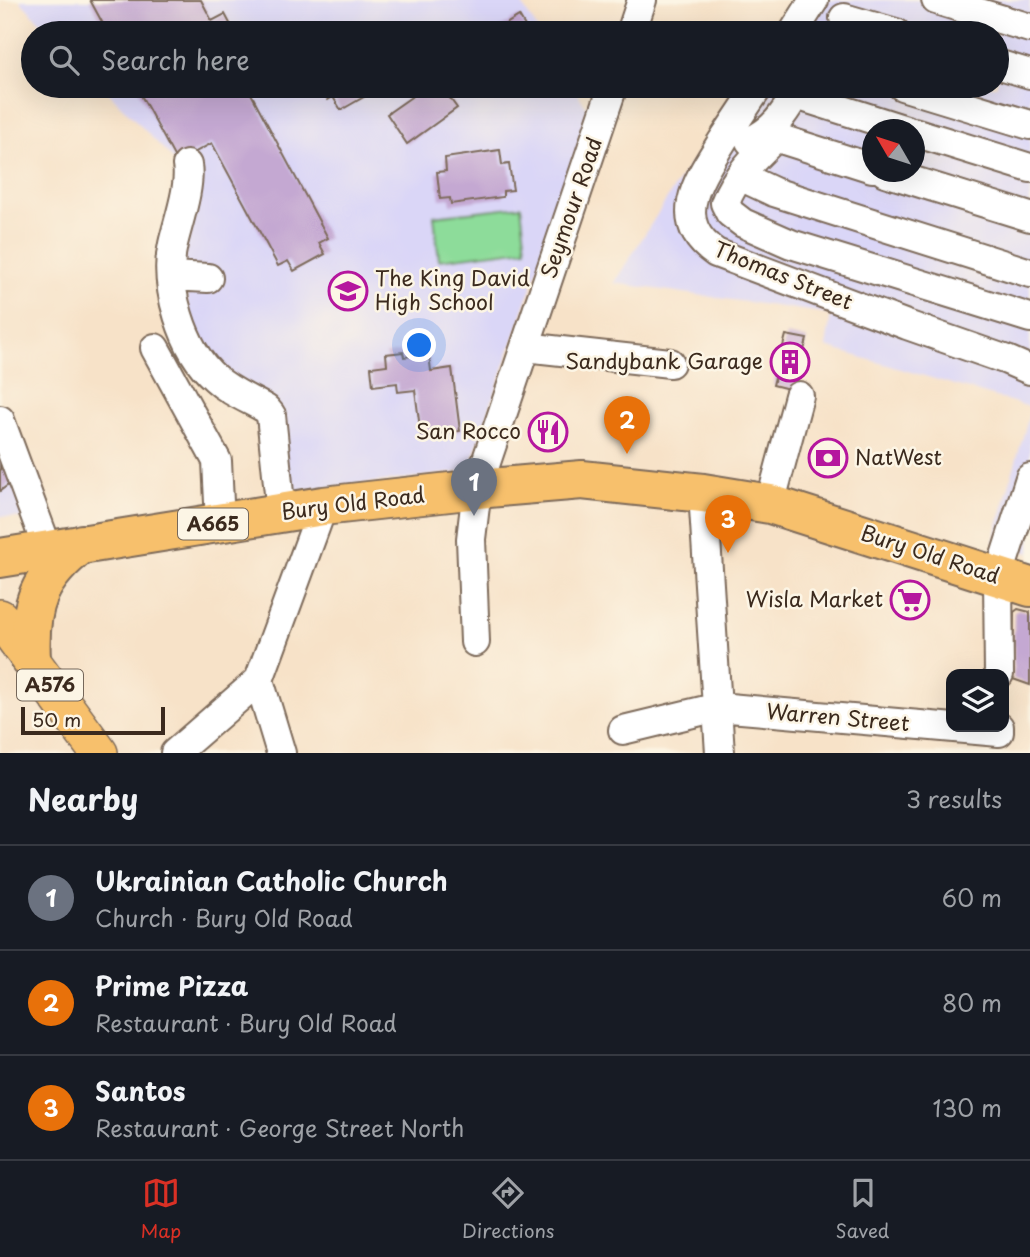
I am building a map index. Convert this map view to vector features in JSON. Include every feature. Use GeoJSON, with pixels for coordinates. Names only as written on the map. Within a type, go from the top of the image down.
{"type":"FeatureCollection","features":[{"type":"Feature","properties":{"kind":"highway","name":"Bury Old Road"},"geometry":{"type":"LineString","coordinates":[[0,558],[323,506],[582,480],[703,493],[770,505],[946,559],[1014,583]]}},
{"type":"Feature","properties":{"kind":"highway"},"geometry":{"type":"LineString","coordinates":[[15,651],[29,629],[38,595],[62,558],[65,547]]}},
{"type":"Feature","properties":{"kind":"main road","name":"A576"},"geometry":{"type":"LineString","coordinates":[[0,618],[15,651],[99,753]]}},
{"type":"Feature","properties":{"kind":"street"},"geometry":{"type":"LineString","coordinates":[[635,21],[642,0]]}},
{"type":"Feature","properties":{"kind":"street"},"geometry":{"type":"LineString","coordinates":[[801,21],[814,0]]}},
{"type":"Feature","properties":{"kind":"street"},"geometry":{"type":"LineString","coordinates":[[936,0],[1006,21]]}},
{"type":"Feature","properties":{"kind":"street"},"geometry":{"type":"LineString","coordinates":[[1009,22],[1030,28]]}},
{"type":"Feature","properties":{"kind":"street"},"geometry":{"type":"LineString","coordinates":[[1009,68],[1030,74]]}},
{"type":"Feature","properties":{"kind":"street","name":"Seymour Road"},"geometry":{"type":"LineString","coordinates":[[475,642],[471,539],[477,489],[609,98]]}},
{"type":"Feature","properties":{"kind":"street","name":"Thomas Street"},"geometry":{"type":"LineString","coordinates":[[751,98],[696,186],[691,216],[702,241],[716,253],[1030,370]]}},
{"type":"Feature","properties":{"kind":"street"},"geometry":{"type":"LineString","coordinates":[[794,98],[740,176],[725,203],[730,213],[743,223],[791,244],[1030,318]]}},
{"type":"Feature","properties":{"kind":"street"},"geometry":{"type":"LineString","coordinates":[[820,98],[877,119]]}},
{"type":"Feature","properties":{"kind":"street"},"geometry":{"type":"LineString","coordinates":[[941,98],[1030,125]]}},
{"type":"Feature","properties":{"kind":"street"},"geometry":{"type":"LineString","coordinates":[[925,135],[1030,168]]}},
{"type":"Feature","properties":{"kind":"street"},"geometry":{"type":"LineString","coordinates":[[712,158],[770,136],[862,165]]}},
{"type":"Feature","properties":{"kind":"street"},"geometry":{"type":"LineString","coordinates":[[187,165],[187,181],[170,257],[175,303],[183,330],[207,370],[216,380],[266,409],[271,415],[281,513]]}},
{"type":"Feature","properties":{"kind":"street"},"geometry":{"type":"LineString","coordinates":[[740,176],[774,192],[1030,273]]}},
{"type":"Feature","properties":{"kind":"street"},"geometry":{"type":"LineString","coordinates":[[916,182],[1030,217]]}},
{"type":"Feature","properties":{"kind":"street"},"geometry":{"type":"LineString","coordinates":[[171,276],[208,278]]}},
{"type":"Feature","properties":{"kind":"street"},"geometry":{"type":"LineString","coordinates":[[525,347],[670,363]]}},
{"type":"Feature","properties":{"kind":"street"},"geometry":{"type":"LineString","coordinates":[[155,348],[217,461],[220,523]]}},
{"type":"Feature","properties":{"kind":"street"},"geometry":{"type":"LineString","coordinates":[[770,505],[799,396]]}},
{"type":"Feature","properties":{"kind":"street"},"geometry":{"type":"LineString","coordinates":[[0,420],[65,547]]}},
{"type":"Feature","properties":{"kind":"street"},"geometry":{"type":"LineString","coordinates":[[1000,669],[1030,478]]}},
{"type":"Feature","properties":{"kind":"street"},"geometry":{"type":"LineString","coordinates":[[703,493],[720,753]]}},
{"type":"Feature","properties":{"kind":"street"},"geometry":{"type":"LineString","coordinates":[[174,753],[259,680],[323,506]]}},
{"type":"Feature","properties":{"kind":"street"},"geometry":{"type":"LineString","coordinates":[[259,680],[281,753]]}},
{"type":"Feature","properties":{"kind":"street","name":"Warren Street"},"geometry":{"type":"LineString","coordinates":[[623,730],[718,707],[946,726]]}},
{"type":"Feature","properties":{"kind":"shaded area"},"geometry":{"type":"Polygon","coordinates":[[[519,0],[532,21],[39,21],[20,1],[519,0]]]}},
{"type":"Feature","properties":{"kind":"shaded area"},"geometry":{"type":"Polygon","coordinates":[[[800,0],[1030,0],[1030,407],[826,347],[831,314],[614,283],[735,98],[1009,98],[1009,21],[786,21],[800,0]]]}},
{"type":"Feature","properties":{"kind":"shaded area","name":"The King David High School"},"geometry":{"type":"Polygon","coordinates":[[[114,98],[580,98],[592,111],[468,471],[269,495],[256,420],[194,371],[175,165],[171,157],[114,98]]]}},
{"type":"Feature","properties":{"kind":"shaded area"},"geometry":{"type":"Polygon","coordinates":[[[1030,412],[1030,553],[993,542],[1030,412]]]}},
{"type":"Feature","properties":{"kind":"shaded area"},"geometry":{"type":"Polygon","coordinates":[[[0,436],[31,519],[0,516],[0,436]]]}},
{"type":"Feature","properties":{"kind":"green space"},"geometry":{"type":"Polygon","coordinates":[[[521,206],[526,249],[439,260],[434,216],[521,206]]]}},
{"type":"Feature","properties":{"kind":"building"},"geometry":{"type":"Polygon","coordinates":[[[90,0],[201,0],[212,21],[101,21],[90,0]]]}},
{"type":"Feature","properties":{"kind":"building"},"geometry":{"type":"Polygon","coordinates":[[[225,14],[229,21],[212,21],[225,14]]]}},
{"type":"Feature","properties":{"kind":"building"},"geometry":{"type":"Polygon","coordinates":[[[142,98],[253,98],[328,238],[319,243],[325,254],[294,271],[288,261],[278,266],[212,143],[177,162],[142,98]]]}},
{"type":"Feature","properties":{"kind":"building"},"geometry":{"type":"Polygon","coordinates":[[[334,98],[362,98],[341,110],[334,98]]]}},
{"type":"Feature","properties":{"kind":"building"},"geometry":{"type":"Polygon","coordinates":[[[410,98],[450,98],[457,108],[407,144],[387,114],[410,98]]]}},
{"type":"Feature","properties":{"kind":"building"},"geometry":{"type":"Polygon","coordinates":[[[500,150],[502,165],[509,164],[513,190],[503,191],[503,197],[451,204],[450,198],[440,199],[437,172],[446,171],[445,158],[500,150]]]}},
{"type":"Feature","properties":{"kind":"building","name":"Sandybank Garage"},"geometry":{"type":"Polygon","coordinates":[[[786,335],[807,339],[793,390],[773,385],[786,335]]]}},
{"type":"Feature","properties":{"kind":"building"},"geometry":{"type":"Polygon","coordinates":[[[403,352],[404,357],[429,354],[431,371],[452,368],[460,431],[421,436],[415,390],[398,392],[397,383],[373,386],[371,367],[387,365],[386,354],[403,352]]]}},
{"type":"Feature","properties":{"kind":"building"},"geometry":{"type":"Polygon","coordinates":[[[0,457],[16,479],[0,491],[0,457]]]}},
{"type":"Feature","properties":{"kind":"building"},"geometry":{"type":"Polygon","coordinates":[[[1018,609],[1030,612],[1030,685],[1013,679],[1014,612],[1018,609]]]}},
{"type":"Feature","properties":{"kind":"place","name":"The King David High School"},"geometry":{"type":"Point","coordinates":[348,291]}},
{"type":"Feature","properties":{"kind":"place","name":"Sandybank Garage"},"geometry":{"type":"Point","coordinates":[790,362]}},
{"type":"Feature","properties":{"kind":"place","name":"San Rocco"},"geometry":{"type":"Point","coordinates":[548,432]}},
{"type":"Feature","properties":{"kind":"place","name":"Prime Pizza"},"geometry":{"type":"Point","coordinates":[627,454]}},
{"type":"Feature","properties":{"kind":"place","name":"NatWest"},"geometry":{"type":"Point","coordinates":[828,458]}},
{"type":"Feature","properties":{"kind":"place","name":"Ukrainian Catholic Church"},"geometry":{"type":"Point","coordinates":[474,516]}},
{"type":"Feature","properties":{"kind":"place","name":"Santos"},"geometry":{"type":"Point","coordinates":[728,553]}},
{"type":"Feature","properties":{"kind":"place","name":"Wisla Market"},"geometry":{"type":"Point","coordinates":[910,600]}}]}
